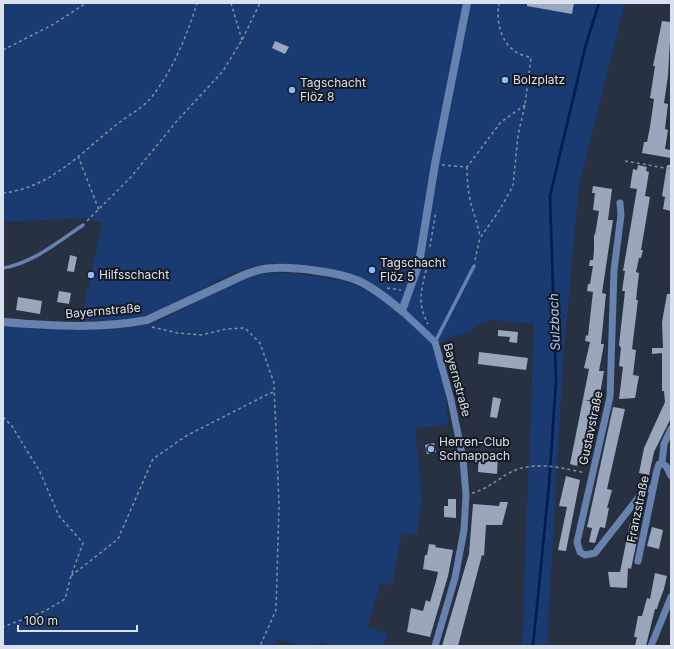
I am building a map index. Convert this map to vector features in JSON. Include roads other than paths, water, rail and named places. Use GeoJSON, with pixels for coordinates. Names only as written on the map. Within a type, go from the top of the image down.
{"type":"FeatureCollection","features":[{"type":"Feature","properties":{"kind":"street"},"geometry":{"type":"LineString","coordinates":[[402,311],[410,292],[418,263],[435,164],[467,3]]}},
{"type":"Feature","properties":{"kind":"street","name":"Gustavstraße"},"geometry":{"type":"LineString","coordinates":[[620,203],[621,215],[614,270],[611,385],[593,475],[577,542],[580,552],[585,555],[595,552],[642,492],[647,489],[653,489]]}},
{"type":"Feature","properties":{"kind":"street","name":"Bayernstraße"},"geometry":{"type":"LineString","coordinates":[[3,322],[72,327],[131,323],[147,320],[244,275],[260,270],[274,268],[337,274],[350,278],[367,286],[402,311],[435,342],[443,364],[463,459],[466,495],[460,550],[455,578],[435,646]]}},
{"type":"Feature","properties":{"kind":"street","name":"Franzstraße"},"geometry":{"type":"LineString","coordinates":[[638,561],[659,464],[662,463],[664,444],[671,429]]}},
{"type":"Feature","properties":{"kind":"street","name":"Franzstraße"},"geometry":{"type":"LineString","coordinates":[[662,463],[666,466],[671,476]]}},
{"type":"Feature","properties":{"kind":"street"},"geometry":{"type":"LineString","coordinates":[[651,646],[671,597]]}},
{"type":"Feature","properties":{"kind":"lane"},"geometry":{"type":"LineString","coordinates":[[3,268],[17,265],[42,252],[83,225]]}},
{"type":"Feature","properties":{"kind":"lane"},"geometry":{"type":"LineString","coordinates":[[435,342],[474,266]]}},
{"type":"Feature","properties":{"kind":"waterway","name":"Sulzbach"},"geometry":{"type":"LineString","coordinates":[[533,646],[549,485],[556,381],[550,196],[586,44],[599,3]]}},
{"type":"Feature","properties":{"kind":"place","name":"Bolzplatz"},"geometry":{"type":"Point","coordinates":[505,80]}},
{"type":"Feature","properties":{"kind":"place","name":"Tagschacht Flöz 8"},"geometry":{"type":"Point","coordinates":[292,90]}},
{"type":"Feature","properties":{"kind":"place","name":"Tagschacht Flöz 5"},"geometry":{"type":"Point","coordinates":[372,270]}},
{"type":"Feature","properties":{"kind":"place","name":"Hilfsschacht"},"geometry":{"type":"Point","coordinates":[91,275]}},
{"type":"Feature","properties":{"kind":"place","name":"Herren-Club Schnappach"},"geometry":{"type":"Point","coordinates":[431,449]}}]}
